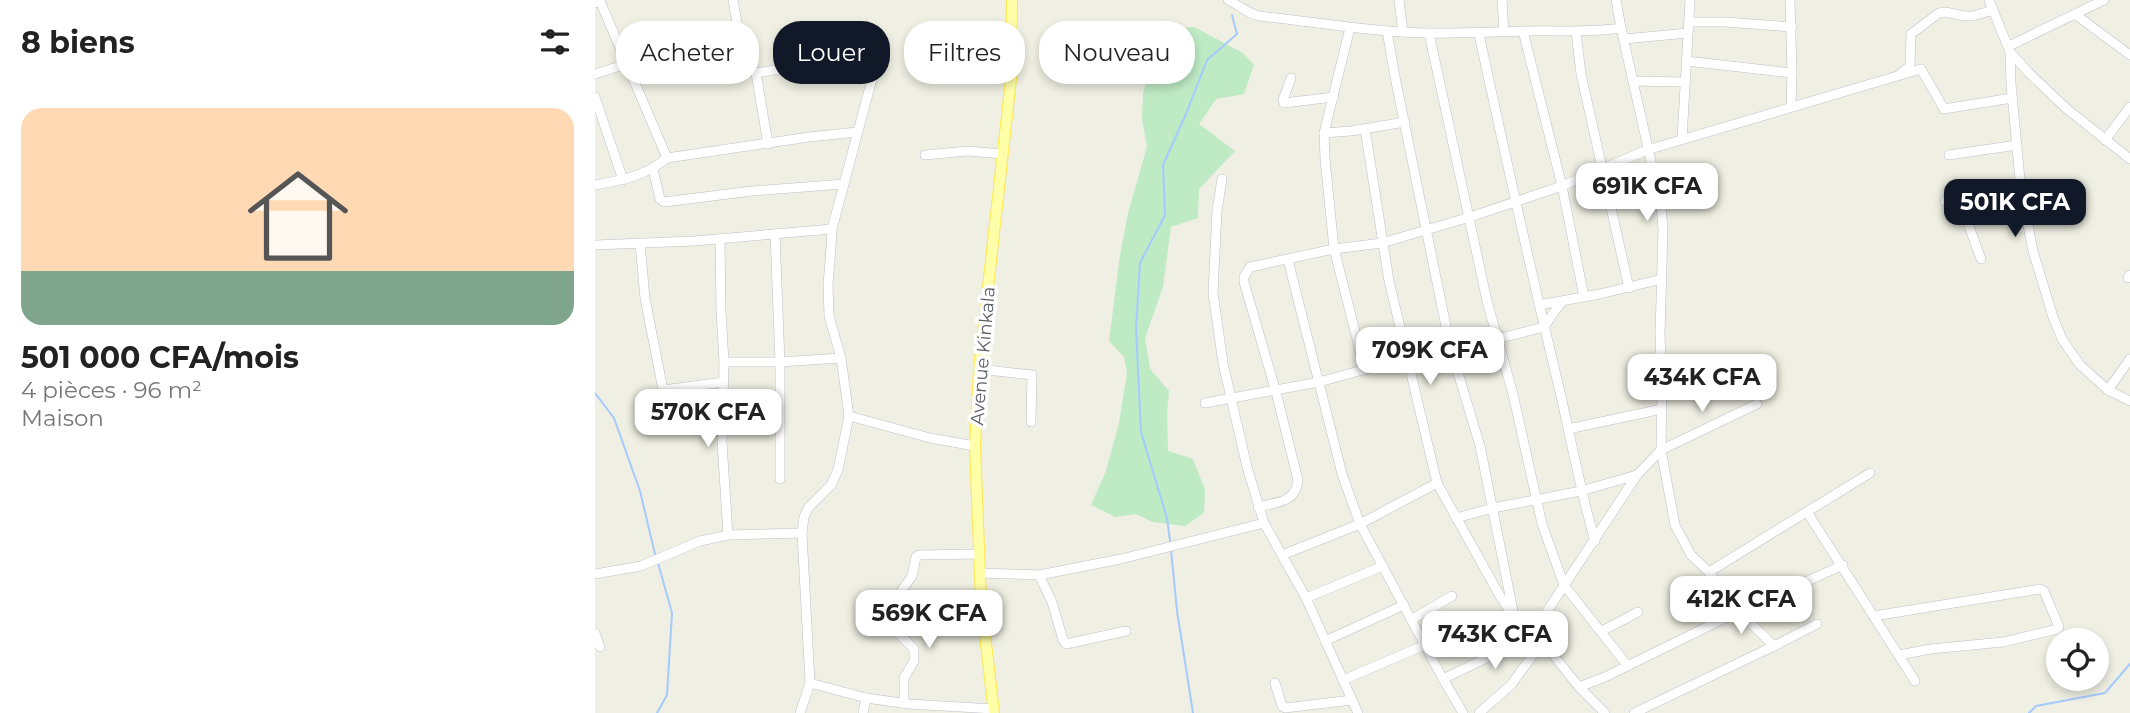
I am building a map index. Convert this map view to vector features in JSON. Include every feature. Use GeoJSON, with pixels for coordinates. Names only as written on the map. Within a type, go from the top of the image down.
{"type":"FeatureCollection","features":[{"type":"Feature","properties":{"kind":"main road","name":"Avenue Kinkala"},"geometry":{"type":"LineString","coordinates":[[994,711],[981,600],[975,446],[979,369],[1011,79],[1012,0]]}},
{"type":"Feature","properties":{"kind":"street"},"geometry":{"type":"LineString","coordinates":[[733,0],[737,21]]}},
{"type":"Feature","properties":{"kind":"street"},"geometry":{"type":"LineString","coordinates":[[1228,0],[1240,5],[1248,13],[1259,16],[1387,31],[1479,34],[1621,28]]}},
{"type":"Feature","properties":{"kind":"street"},"geometry":{"type":"LineString","coordinates":[[1399,0],[1403,32]]}},
{"type":"Feature","properties":{"kind":"street"},"geometry":{"type":"LineString","coordinates":[[1502,0],[1504,32]]}},
{"type":"Feature","properties":{"kind":"street"},"geometry":{"type":"LineString","coordinates":[[1616,0],[1661,206],[1661,450],[1675,525],[1691,555],[1709,572],[1729,602],[1775,646]]}},
{"type":"Feature","properties":{"kind":"street"},"geometry":{"type":"LineString","coordinates":[[1682,139],[1690,0]]}},
{"type":"Feature","properties":{"kind":"street"},"geometry":{"type":"LineString","coordinates":[[2010,49],[2104,0]]}},
{"type":"Feature","properties":{"kind":"street"},"geometry":{"type":"LineString","coordinates":[[599,1],[616,41]]}},
{"type":"Feature","properties":{"kind":"street"},"geometry":{"type":"LineString","coordinates":[[1790,1],[1791,107]]}},
{"type":"Feature","properties":{"kind":"street"},"geometry":{"type":"LineString","coordinates":[[1897,76],[1910,65],[1911,34],[1931,18],[1945,12],[1973,16],[1990,3],[2010,49],[2048,92],[2130,159]]}},
{"type":"Feature","properties":{"kind":"street"},"geometry":{"type":"LineString","coordinates":[[2076,15],[2130,55]]}},
{"type":"Feature","properties":{"kind":"street"},"geometry":{"type":"LineString","coordinates":[[1689,22],[1792,27]]}},
{"type":"Feature","properties":{"kind":"street"},"geometry":{"type":"LineString","coordinates":[[1350,28],[1324,133],[1334,249],[1365,370]]}},
{"type":"Feature","properties":{"kind":"street"},"geometry":{"type":"LineString","coordinates":[[1387,31],[1450,346],[1480,446],[1514,617]]}},
{"type":"Feature","properties":{"kind":"street"},"geometry":{"type":"LineString","coordinates":[[1523,31],[1562,186],[1584,297]]}},
{"type":"Feature","properties":{"kind":"street"},"geometry":{"type":"LineString","coordinates":[[1576,32],[1581,74],[1629,288]]}},
{"type":"Feature","properties":{"kind":"street"},"geometry":{"type":"LineString","coordinates":[[1429,33],[1497,339],[1513,394],[1535,499],[1551,552],[1564,585],[1627,665]]}},
{"type":"Feature","properties":{"kind":"street"},"geometry":{"type":"LineString","coordinates":[[1624,39],[1688,33]]}},
{"type":"Feature","properties":{"kind":"street"},"geometry":{"type":"LineString","coordinates":[[1479,34],[1581,491],[1595,541]]}},
{"type":"Feature","properties":{"kind":"street"},"geometry":{"type":"LineString","coordinates":[[759,73],[881,46],[832,229],[829,316],[841,358],[849,416],[838,470],[831,485],[808,508],[804,516],[802,533],[810,683],[800,713]]}},
{"type":"Feature","properties":{"kind":"street"},"geometry":{"type":"LineString","coordinates":[[2010,49],[2021,190],[2033,251],[2053,317],[2062,339],[2080,365],[2108,390],[2130,401]]}},
{"type":"Feature","properties":{"kind":"street"},"geometry":{"type":"LineString","coordinates":[[1686,61],[1792,73]]}},
{"type":"Feature","properties":{"kind":"street"},"geometry":{"type":"LineString","coordinates":[[595,74],[616,67]]}},
{"type":"Feature","properties":{"kind":"street"},"geometry":{"type":"LineString","coordinates":[[1258,508],[1293,496],[1298,480],[1276,391],[1244,282],[1244,276],[1250,268],[1334,249],[1383,243],[1427,230],[1562,186],[1647,150],[1921,69],[1944,109],[2012,98]]}},
{"type":"Feature","properties":{"kind":"street"},"geometry":{"type":"LineString","coordinates":[[1291,78],[1284,103],[1334,97]]}},
{"type":"Feature","properties":{"kind":"street"},"geometry":{"type":"LineString","coordinates":[[1633,81],[1685,82]]}},
{"type":"Feature","properties":{"kind":"street"},"geometry":{"type":"LineString","coordinates":[[635,84],[667,158]]}},
{"type":"Feature","properties":{"kind":"street"},"geometry":{"type":"LineString","coordinates":[[758,84],[768,144]]}},
{"type":"Feature","properties":{"kind":"street"},"geometry":{"type":"LineString","coordinates":[[595,97],[623,180]]}},
{"type":"Feature","properties":{"kind":"street"},"geometry":{"type":"LineString","coordinates":[[2105,140],[2130,107]]}},
{"type":"Feature","properties":{"kind":"street"},"geometry":{"type":"LineString","coordinates":[[1324,133],[1405,122]]}},
{"type":"Feature","properties":{"kind":"street"},"geometry":{"type":"LineString","coordinates":[[1366,129],[1389,281],[1437,483],[1514,617],[1543,641],[1579,687],[1605,713]]}},
{"type":"Feature","properties":{"kind":"street"},"geometry":{"type":"LineString","coordinates":[[595,185],[623,180],[653,169],[667,158],[857,132]]}},
{"type":"Feature","properties":{"kind":"street"},"geometry":{"type":"LineString","coordinates":[[1949,155],[2017,145]]}},
{"type":"Feature","properties":{"kind":"street"},"geometry":{"type":"LineString","coordinates":[[925,155],[968,151],[1002,155]]}},
{"type":"Feature","properties":{"kind":"street"},"geometry":{"type":"LineString","coordinates":[[653,169],[660,199],[664,202],[752,191],[843,184]]}},
{"type":"Feature","properties":{"kind":"street"},"geometry":{"type":"LineString","coordinates":[[1222,179],[1217,211],[1213,292],[1223,363],[1258,508],[1305,598],[1358,713]]}},
{"type":"Feature","properties":{"kind":"street"},"geometry":{"type":"LineString","coordinates":[[1945,201],[2021,190]]}},
{"type":"Feature","properties":{"kind":"street"},"geometry":{"type":"LineString","coordinates":[[1965,199],[1981,259]]}},
{"type":"Feature","properties":{"kind":"street"},"geometry":{"type":"LineString","coordinates":[[595,245],[720,239],[832,229]]}},
{"type":"Feature","properties":{"kind":"street"},"geometry":{"type":"LineString","coordinates":[[775,234],[780,362],[780,479]]}},
{"type":"Feature","properties":{"kind":"street"},"geometry":{"type":"LineString","coordinates":[[720,239],[724,362],[722,442],[727,535]]}},
{"type":"Feature","properties":{"kind":"street"},"geometry":{"type":"LineString","coordinates":[[640,243],[645,298],[663,390],[724,382]]}},
{"type":"Feature","properties":{"kind":"street"},"geometry":{"type":"LineString","coordinates":[[1289,260],[1342,474],[1360,524],[1463,713]]}},
{"type":"Feature","properties":{"kind":"street"},"geometry":{"type":"LineString","coordinates":[[1539,304],[1629,288],[1662,279]]}},
{"type":"Feature","properties":{"kind":"street"},"geometry":{"type":"LineString","coordinates":[[1205,403],[1319,382],[1450,346],[1497,339],[1544,327],[1563,301]]}},
{"type":"Feature","properties":{"kind":"street"},"geometry":{"type":"LineString","coordinates":[[724,362],[841,358]]}},
{"type":"Feature","properties":{"kind":"street"},"geometry":{"type":"LineString","coordinates":[[2108,390],[2130,359]]}},
{"type":"Feature","properties":{"kind":"street"},"geometry":{"type":"LineString","coordinates":[[979,369],[1032,375],[1031,422]]}},
{"type":"Feature","properties":{"kind":"street"},"geometry":{"type":"LineString","coordinates":[[1443,679],[1509,647],[1530,632],[1595,541],[1637,475],[1661,450],[1757,404]]}},
{"type":"Feature","properties":{"kind":"street"},"geometry":{"type":"LineString","coordinates":[[1569,429],[1662,409]]}},
{"type":"Feature","properties":{"kind":"street"},"geometry":{"type":"LineString","coordinates":[[849,416],[930,438],[975,446]]}},
{"type":"Feature","properties":{"kind":"street"},"geometry":{"type":"LineString","coordinates":[[1709,572],[1870,473]]}},
{"type":"Feature","properties":{"kind":"street"},"geometry":{"type":"LineString","coordinates":[[1456,518],[1581,491],[1637,475]]}},
{"type":"Feature","properties":{"kind":"street"},"geometry":{"type":"LineString","coordinates":[[1282,555],[1360,524],[1437,483]]}},
{"type":"Feature","properties":{"kind":"street"},"geometry":{"type":"LineString","coordinates":[[1807,512],[1915,681]]}},
{"type":"Feature","properties":{"kind":"street"},"geometry":{"type":"LineString","coordinates":[[980,573],[1039,575],[1121,559],[1264,523]]}},
{"type":"Feature","properties":{"kind":"street"},"geometry":{"type":"LineString","coordinates":[[595,574],[641,566],[701,541],[727,535],[802,533]]}},
{"type":"Feature","properties":{"kind":"street"},"geometry":{"type":"LineString","coordinates":[[907,707],[904,678],[914,661],[914,649],[897,632],[895,621],[898,599],[912,576],[916,557],[979,554]]}},
{"type":"Feature","properties":{"kind":"street"},"geometry":{"type":"LineString","coordinates":[[1579,687],[1843,565]]}},
{"type":"Feature","properties":{"kind":"street"},"geometry":{"type":"LineString","coordinates":[[1305,598],[1383,566]]}},
{"type":"Feature","properties":{"kind":"street"},"geometry":{"type":"LineString","coordinates":[[1039,575],[1052,602],[1064,642],[1072,643],[1126,631]]}},
{"type":"Feature","properties":{"kind":"street"},"geometry":{"type":"LineString","coordinates":[[1874,616],[2040,589],[2044,591],[2059,627],[2003,642],[1931,649],[1899,656]]}},
{"type":"Feature","properties":{"kind":"street"},"geometry":{"type":"LineString","coordinates":[[1411,620],[1452,596]]}},
{"type":"Feature","properties":{"kind":"street"},"geometry":{"type":"LineString","coordinates":[[1325,641],[1404,605]]}},
{"type":"Feature","properties":{"kind":"street"},"geometry":{"type":"LineString","coordinates":[[1602,631],[1638,612]]}},
{"type":"Feature","properties":{"kind":"street"},"geometry":{"type":"LineString","coordinates":[[1634,713],[1817,624]]}},
{"type":"Feature","properties":{"kind":"street"},"geometry":{"type":"LineString","coordinates":[[595,633],[600,647]]}},
{"type":"Feature","properties":{"kind":"street"},"geometry":{"type":"LineString","coordinates":[[1479,713],[1520,675],[1543,641]]}},
{"type":"Feature","properties":{"kind":"street"},"geometry":{"type":"LineString","coordinates":[[1343,680],[1425,645]]}},
{"type":"Feature","properties":{"kind":"street"},"geometry":{"type":"LineString","coordinates":[[810,683],[907,707],[994,711]]}},
{"type":"Feature","properties":{"kind":"street"},"geometry":{"type":"LineString","coordinates":[[1275,683],[1285,708],[1352,700]]}},
{"type":"Feature","properties":{"kind":"street"},"geometry":{"type":"LineString","coordinates":[[863,713],[866,698]]}},
{"type":"Feature","properties":{"kind":"green space"},"geometry":{"type":"Polygon","coordinates":[[[1195,28],[1243,53],[1254,65],[1244,94],[1216,99],[1199,124],[1235,151],[1199,189],[1198,218],[1171,227],[1163,287],[1145,338],[1150,369],[1169,391],[1168,451],[1193,459],[1205,490],[1204,513],[1185,526],[1153,522],[1136,514],[1115,517],[1091,505],[1106,471],[1119,423],[1127,373],[1124,357],[1109,341],[1128,213],[1147,147],[1142,120],[1146,84],[1195,84],[1195,28]]]}},
{"type":"Feature","properties":{"kind":"waterway"},"geometry":{"type":"LineString","coordinates":[[1170,541],[1167,518],[1141,432],[1136,329],[1140,263],[1165,215],[1163,165],[1207,60],[1237,34],[1232,15]]}},
{"type":"Feature","properties":{"kind":"waterway"},"geometry":{"type":"LineString","coordinates":[[595,393],[614,418],[640,491],[655,554]]}},
{"type":"Feature","properties":{"kind":"waterway"},"geometry":{"type":"LineString","coordinates":[[1171,550],[1177,611],[1193,713]]}},
{"type":"Feature","properties":{"kind":"waterway"},"geometry":{"type":"LineString","coordinates":[[657,713],[667,695],[672,613],[658,563]]}},
{"type":"Feature","properties":{"kind":"waterway"},"geometry":{"type":"LineString","coordinates":[[2029,713],[2036,706],[2105,693],[2130,664]]}}]}
